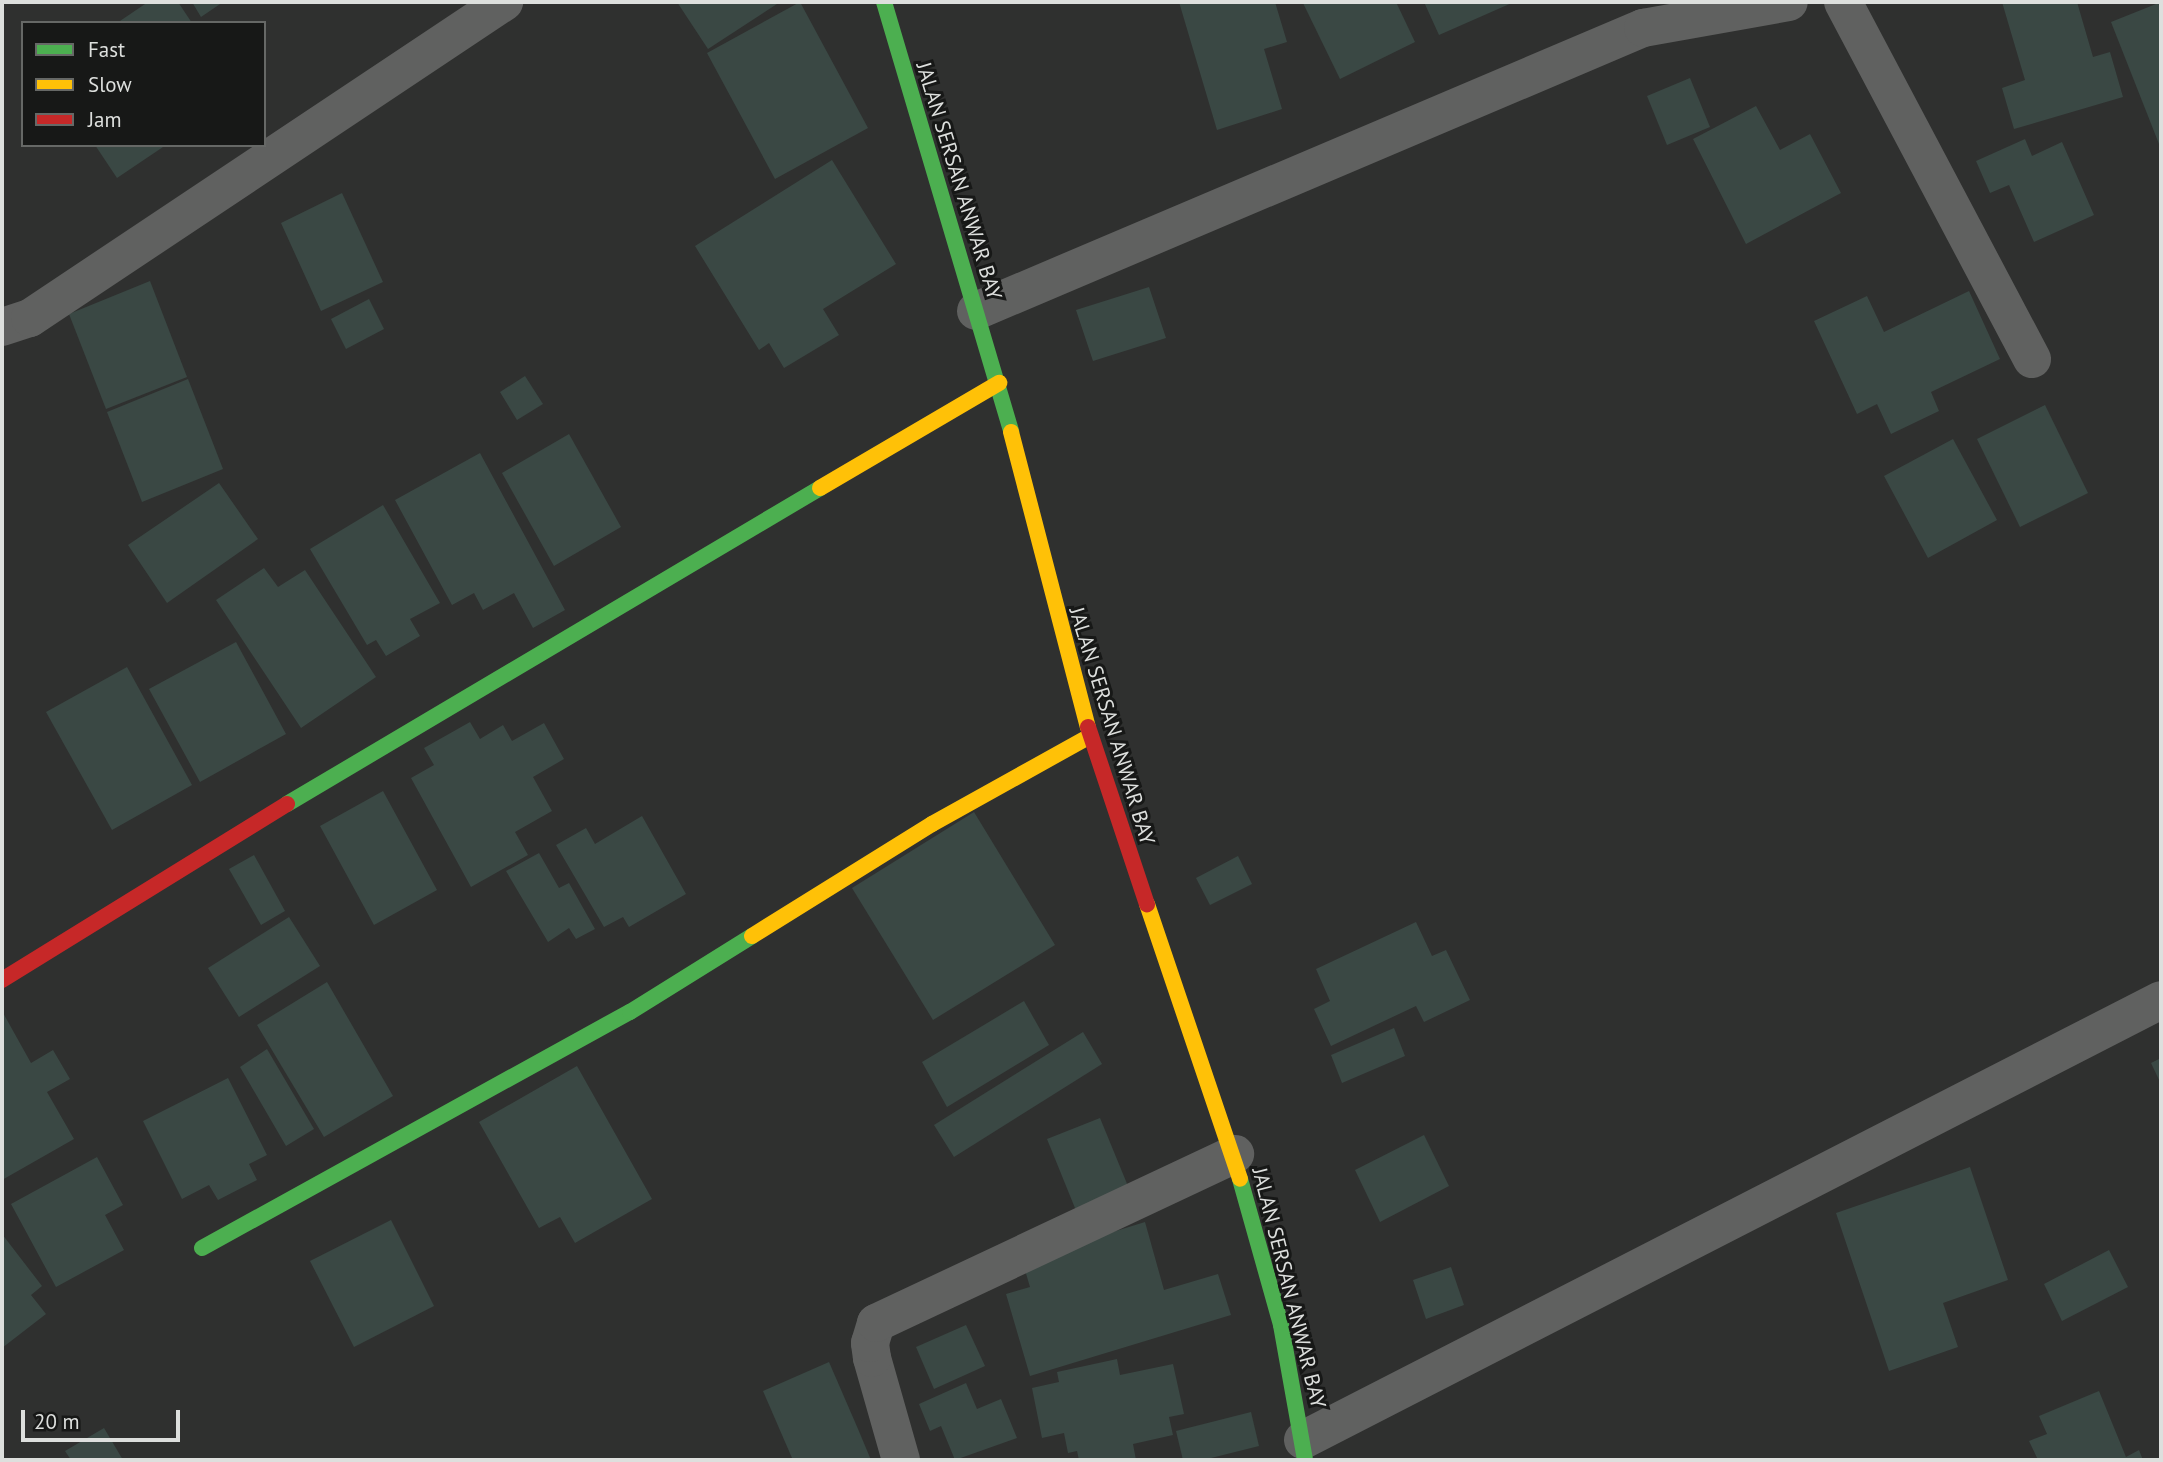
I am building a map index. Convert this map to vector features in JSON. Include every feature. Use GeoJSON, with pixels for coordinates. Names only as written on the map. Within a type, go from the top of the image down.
{"type":"FeatureCollection","features":[{"type":"Feature","properties":{"kind":"street"},"geometry":{"type":"LineString","coordinates":[[2,327],[30,318],[504,2]]}},
{"type":"Feature","properties":{"kind":"street","name":"JALAN SERSAN ANWAR BAY"},"geometry":{"type":"LineString","coordinates":[[884,2],[999,383],[1042,569],[1090,736],[1235,1154],[1281,1325],[1304,1450]]}},
{"type":"Feature","properties":{"kind":"street"},"geometry":{"type":"LineString","coordinates":[[976,311],[1640,15],[1789,2]]}},
{"type":"Feature","properties":{"kind":"street"},"geometry":{"type":"LineString","coordinates":[[1843,2],[2032,359]]}},
{"type":"Feature","properties":{"kind":"street"},"geometry":{"type":"LineString","coordinates":[[2,980],[376,749],[999,383]]}},
{"type":"Feature","properties":{"kind":"street"},"geometry":{"type":"LineString","coordinates":[[202,1248],[630,1012],[932,824],[1090,736]]}},
{"type":"Feature","properties":{"kind":"street"},"geometry":{"type":"LineString","coordinates":[[1304,1450],[2161,1000]]}},
{"type":"Feature","properties":{"kind":"street"},"geometry":{"type":"LineString","coordinates":[[901,1460],[872,1358],[870,1343],[876,1323],[1235,1154]]}},
{"type":"Feature","properties":{"kind":"building"},"geometry":{"type":"Polygon","coordinates":[[[148,2],[178,2],[191,21],[120,21],[148,2]]]}},
{"type":"Feature","properties":{"kind":"building"},"geometry":{"type":"Polygon","coordinates":[[[192,2],[223,2],[201,17],[192,2]]]}},
{"type":"Feature","properties":{"kind":"building"},"geometry":{"type":"Polygon","coordinates":[[[677,2],[780,2],[708,49],[677,2]]]}},
{"type":"Feature","properties":{"kind":"building"},"geometry":{"type":"Polygon","coordinates":[[[800,2],[868,128],[775,179],[707,53],[800,2]]]}},
{"type":"Feature","properties":{"kind":"building"},"geometry":{"type":"Polygon","coordinates":[[[1179,2],[1275,2],[1287,42],[1264,49],[1282,109],[1217,130],[1179,2]]]}},
{"type":"Feature","properties":{"kind":"building"},"geometry":{"type":"Polygon","coordinates":[[[1396,2],[1415,42],[1340,79],[1303,3],[1396,2]]]}},
{"type":"Feature","properties":{"kind":"building"},"geometry":{"type":"Polygon","coordinates":[[[1424,2],[1514,2],[1439,35],[1424,2]]]}},
{"type":"Feature","properties":{"kind":"building"},"geometry":{"type":"Polygon","coordinates":[[[2002,2],[2077,2],[2093,57],[2110,52],[2123,97],[2014,129],[2002,88],[2025,80],[2002,2]]]}},
{"type":"Feature","properties":{"kind":"building"},"geometry":{"type":"Polygon","coordinates":[[[2161,2],[2161,149],[2111,22],[2161,2]]]}},
{"type":"Feature","properties":{"kind":"building"},"geometry":{"type":"Polygon","coordinates":[[[1690,78],[1710,127],[1667,145],[1647,96],[1690,78]]]}},
{"type":"Feature","properties":{"kind":"building"},"geometry":{"type":"Polygon","coordinates":[[[1756,106],[1780,150],[1810,134],[1841,193],[1746,244],[1693,139],[1756,106]]]}},
{"type":"Feature","properties":{"kind":"building"},"geometry":{"type":"Polygon","coordinates":[[[2025,139],[2032,156],[2062,142],[2094,215],[2034,242],[2009,185],[1990,193],[1976,161],[2025,139]]]}},
{"type":"Feature","properties":{"kind":"building"},"geometry":{"type":"Polygon","coordinates":[[[96,147],[163,147],[117,178],[96,147]]]}},
{"type":"Feature","properties":{"kind":"building"},"geometry":{"type":"Polygon","coordinates":[[[832,160],[896,264],[823,309],[839,335],[784,368],[769,343],[759,350],[695,246],[832,160]]]}},
{"type":"Feature","properties":{"kind":"building"},"geometry":{"type":"Polygon","coordinates":[[[342,193],[383,282],[321,311],[281,223],[342,193]]]}},
{"type":"Feature","properties":{"kind":"building"},"geometry":{"type":"Polygon","coordinates":[[[150,281],[187,377],[106,409],[69,314],[150,281]]]}},
{"type":"Feature","properties":{"kind":"building"},"geometry":{"type":"Polygon","coordinates":[[[1149,287],[1166,338],[1093,361],[1076,310],[1149,287]]]}},
{"type":"Feature","properties":{"kind":"building"},"geometry":{"type":"Polygon","coordinates":[[[1969,291],[2000,359],[1931,392],[1939,411],[1891,434],[1877,404],[1857,414],[1814,321],[1867,296],[1884,332],[1969,291]]]}},
{"type":"Feature","properties":{"kind":"building"},"geometry":{"type":"Polygon","coordinates":[[[369,299],[384,329],[346,349],[331,319],[369,299]]]}},
{"type":"Feature","properties":{"kind":"building"},"geometry":{"type":"Polygon","coordinates":[[[525,376],[543,404],[517,420],[500,392],[525,376]]]}},
{"type":"Feature","properties":{"kind":"building"},"geometry":{"type":"Polygon","coordinates":[[[188,379],[223,469],[142,502],[107,412],[188,379]]]}},
{"type":"Feature","properties":{"kind":"building"},"geometry":{"type":"Polygon","coordinates":[[[2045,405],[2088,493],[2020,527],[1977,439],[2045,405]]]}},
{"type":"Feature","properties":{"kind":"building"},"geometry":{"type":"Polygon","coordinates":[[[569,434],[621,527],[554,566],[502,473],[569,434]]]}},
{"type":"Feature","properties":{"kind":"building"},"geometry":{"type":"Polygon","coordinates":[[[1953,439],[1997,520],[1928,558],[1884,476],[1953,439]]]}},
{"type":"Feature","properties":{"kind":"building"},"geometry":{"type":"Polygon","coordinates":[[[480,453],[565,610],[533,628],[514,593],[483,610],[474,593],[452,605],[395,500],[480,453]]]}},
{"type":"Feature","properties":{"kind":"building"},"geometry":{"type":"Polygon","coordinates":[[[219,483],[258,539],[167,603],[128,545],[219,483]]]}},
{"type":"Feature","properties":{"kind":"building"},"geometry":{"type":"Polygon","coordinates":[[[383,505],[440,603],[410,619],[420,636],[386,656],[376,640],[367,645],[310,549],[383,505]]]}},
{"type":"Feature","properties":{"kind":"building"},"geometry":{"type":"Polygon","coordinates":[[[264,568],[278,587],[305,570],[376,677],[301,728],[216,600],[264,568]]]}},
{"type":"Feature","properties":{"kind":"building"},"geometry":{"type":"Polygon","coordinates":[[[236,642],[286,734],[200,782],[149,689],[236,642]]]}},
{"type":"Feature","properties":{"kind":"building"},"geometry":{"type":"Polygon","coordinates":[[[127,667],[192,785],[112,830],[46,712],[127,667]]]}},
{"type":"Feature","properties":{"kind":"building"},"geometry":{"type":"Polygon","coordinates":[[[470,722],[480,739],[503,725],[512,741],[544,723],[564,759],[533,777],[552,811],[515,832],[528,855],[471,887],[411,778],[434,765],[424,748],[470,722]]]}},
{"type":"Feature","properties":{"kind":"building"},"geometry":{"type":"Polygon","coordinates":[[[383,791],[437,890],[374,925],[320,826],[383,791]]]}},
{"type":"Feature","properties":{"kind":"building"},"geometry":{"type":"Polygon","coordinates":[[[974,812],[1055,945],[933,1020],[852,888],[974,812]]]}},
{"type":"Feature","properties":{"kind":"building"},"geometry":{"type":"Polygon","coordinates":[[[642,816],[686,894],[629,927],[623,917],[604,927],[556,845],[586,828],[595,844],[642,816]]]}},
{"type":"Feature","properties":{"kind":"building"},"geometry":{"type":"Polygon","coordinates":[[[539,853],[559,888],[569,883],[595,929],[576,939],[569,928],[548,942],[506,871],[539,853]]]}},
{"type":"Feature","properties":{"kind":"building"},"geometry":{"type":"Polygon","coordinates":[[[254,855],[285,911],[261,925],[229,869],[254,855]]]}},
{"type":"Feature","properties":{"kind":"building"},"geometry":{"type":"Polygon","coordinates":[[[1238,856],[1252,884],[1210,905],[1196,878],[1238,856]]]}},
{"type":"Feature","properties":{"kind":"building"},"geometry":{"type":"Polygon","coordinates":[[[289,917],[320,966],[239,1017],[208,968],[289,917]]]}},
{"type":"Feature","properties":{"kind":"building"},"geometry":{"type":"Polygon","coordinates":[[[1416,922],[1432,956],[1446,950],[1470,1000],[1424,1022],[1416,1006],[1331,1046],[1314,1009],[1330,1001],[1316,969],[1416,922]]]}},
{"type":"Feature","properties":{"kind":"building"},"geometry":{"type":"Polygon","coordinates":[[[327,982],[393,1096],[324,1137],[257,1025],[327,982]]]}},
{"type":"Feature","properties":{"kind":"building"},"geometry":{"type":"Polygon","coordinates":[[[1024,1001],[1049,1045],[947,1107],[922,1062],[1024,1001]]]}},
{"type":"Feature","properties":{"kind":"building"},"geometry":{"type":"Polygon","coordinates":[[[2,1011],[31,1063],[53,1050],[70,1079],[47,1092],[74,1139],[2,1180],[2,1011]]]}},
{"type":"Feature","properties":{"kind":"building"},"geometry":{"type":"Polygon","coordinates":[[[1394,1028],[1405,1056],[1342,1083],[1331,1055],[1394,1028]]]}},
{"type":"Feature","properties":{"kind":"building"},"geometry":{"type":"Polygon","coordinates":[[[1083,1032],[1102,1064],[954,1157],[934,1125],[1083,1032]]]}},
{"type":"Feature","properties":{"kind":"building"},"geometry":{"type":"Polygon","coordinates":[[[267,1049],[314,1129],[286,1146],[240,1067],[267,1049]]]}},
{"type":"Feature","properties":{"kind":"building"},"geometry":{"type":"Polygon","coordinates":[[[2161,1058],[2161,1084],[2151,1063],[2161,1058]]]}},
{"type":"Feature","properties":{"kind":"building"},"geometry":{"type":"Polygon","coordinates":[[[577,1066],[652,1199],[575,1243],[560,1217],[539,1228],[479,1122],[577,1066]]]}},
{"type":"Feature","properties":{"kind":"building"},"geometry":{"type":"Polygon","coordinates":[[[228,1078],[267,1155],[249,1164],[257,1180],[218,1200],[209,1185],[182,1199],[143,1121],[228,1078]]]}},
{"type":"Feature","properties":{"kind":"building"},"geometry":{"type":"Polygon","coordinates":[[[1100,1118],[1130,1191],[1077,1213],[1047,1139],[1100,1118]]]}},
{"type":"Feature","properties":{"kind":"building"},"geometry":{"type":"Polygon","coordinates":[[[1424,1135],[1449,1186],[1380,1222],[1355,1170],[1424,1135]]]}},
{"type":"Feature","properties":{"kind":"building"},"geometry":{"type":"Polygon","coordinates":[[[97,1157],[123,1205],[105,1215],[124,1250],[56,1287],[11,1204],[97,1157]]]}},
{"type":"Feature","properties":{"kind":"building"},"geometry":{"type":"Polygon","coordinates":[[[1970,1167],[2008,1280],[1943,1303],[1958,1347],[1889,1371],[1836,1213],[1970,1167]]]}},
{"type":"Feature","properties":{"kind":"building"},"geometry":{"type":"Polygon","coordinates":[[[391,1220],[434,1306],[354,1347],[310,1261],[391,1220]]]}},
{"type":"Feature","properties":{"kind":"building"},"geometry":{"type":"Polygon","coordinates":[[[1145,1222],[1164,1290],[1218,1274],[1231,1315],[1030,1376],[1006,1294],[1030,1287],[1022,1260],[1145,1222]]]}},
{"type":"Feature","properties":{"kind":"building"},"geometry":{"type":"Polygon","coordinates":[[[2,1234],[42,1286],[31,1295],[46,1314],[2,1348],[2,1234]]]}},
{"type":"Feature","properties":{"kind":"building"},"geometry":{"type":"Polygon","coordinates":[[[2109,1250],[2128,1287],[2062,1321],[2044,1284],[2109,1250]]]}},
{"type":"Feature","properties":{"kind":"building"},"geometry":{"type":"Polygon","coordinates":[[[1451,1267],[1464,1305],[1426,1319],[1413,1280],[1451,1267]]]}},
{"type":"Feature","properties":{"kind":"building"},"geometry":{"type":"Polygon","coordinates":[[[966,1325],[985,1366],[934,1389],[916,1347],[966,1325]]]}},
{"type":"Feature","properties":{"kind":"building"},"geometry":{"type":"Polygon","coordinates":[[[1117,1359],[1120,1375],[1173,1364],[1184,1414],[1169,1417],[1173,1435],[1133,1444],[1136,1460],[1079,1460],[1077,1451],[1068,1453],[1064,1433],[1042,1438],[1032,1388],[1059,1382],[1057,1372],[1117,1359]]]}},
{"type":"Feature","properties":{"kind":"building"},"geometry":{"type":"Polygon","coordinates":[[[829,1362],[871,1460],[792,1458],[763,1391],[829,1362]]]}},
{"type":"Feature","properties":{"kind":"building"},"geometry":{"type":"Polygon","coordinates":[[[966,1383],[977,1409],[1001,1399],[1017,1438],[955,1460],[941,1426],[930,1431],[919,1404],[966,1383]]]}},
{"type":"Feature","properties":{"kind":"building"},"geometry":{"type":"Polygon","coordinates":[[[2099,1391],[2126,1457],[2139,1450],[2143,1460],[2038,1460],[2029,1441],[2047,1434],[2039,1416],[2099,1391]]]}},
{"type":"Feature","properties":{"kind":"building"},"geometry":{"type":"Polygon","coordinates":[[[1251,1412],[1259,1446],[1203,1460],[1183,1460],[1176,1431],[1251,1412]]]}},
{"type":"Feature","properties":{"kind":"building"},"geometry":{"type":"Polygon","coordinates":[[[104,1428],[123,1460],[71,1460],[65,1451],[104,1428]]]}},
{"type":"Feature","properties":{"kind":"traffic: fast"},"geometry":{"type":"LineString","coordinates":[[884,2],[1011,432]]}},
{"type":"Feature","properties":{"kind":"traffic: fast"},"geometry":{"type":"LineString","coordinates":[[287,804],[820,488]]}},
{"type":"Feature","properties":{"kind":"traffic: fast"},"geometry":{"type":"LineString","coordinates":[[202,1248],[630,1012],[752,936]]}},
{"type":"Feature","properties":{"kind":"traffic: fast"},"geometry":{"type":"LineString","coordinates":[[1240,1179],[1281,1325],[1305,1460]]}},
{"type":"Feature","properties":{"kind":"traffic: slow"},"geometry":{"type":"LineString","coordinates":[[820,488],[999,383]]}},
{"type":"Feature","properties":{"kind":"traffic: slow"},"geometry":{"type":"LineString","coordinates":[[1011,432],[1088,727]]}},
{"type":"Feature","properties":{"kind":"traffic: slow"},"geometry":{"type":"LineString","coordinates":[[752,936],[932,824],[1090,736]]}},
{"type":"Feature","properties":{"kind":"traffic: slow"},"geometry":{"type":"LineString","coordinates":[[1147,904],[1240,1179]]}},
{"type":"Feature","properties":{"kind":"traffic: jam"},"geometry":{"type":"LineString","coordinates":[[1088,727],[1147,904]]}},
{"type":"Feature","properties":{"kind":"traffic: jam"},"geometry":{"type":"LineString","coordinates":[[2,980],[287,804]]}}]}
